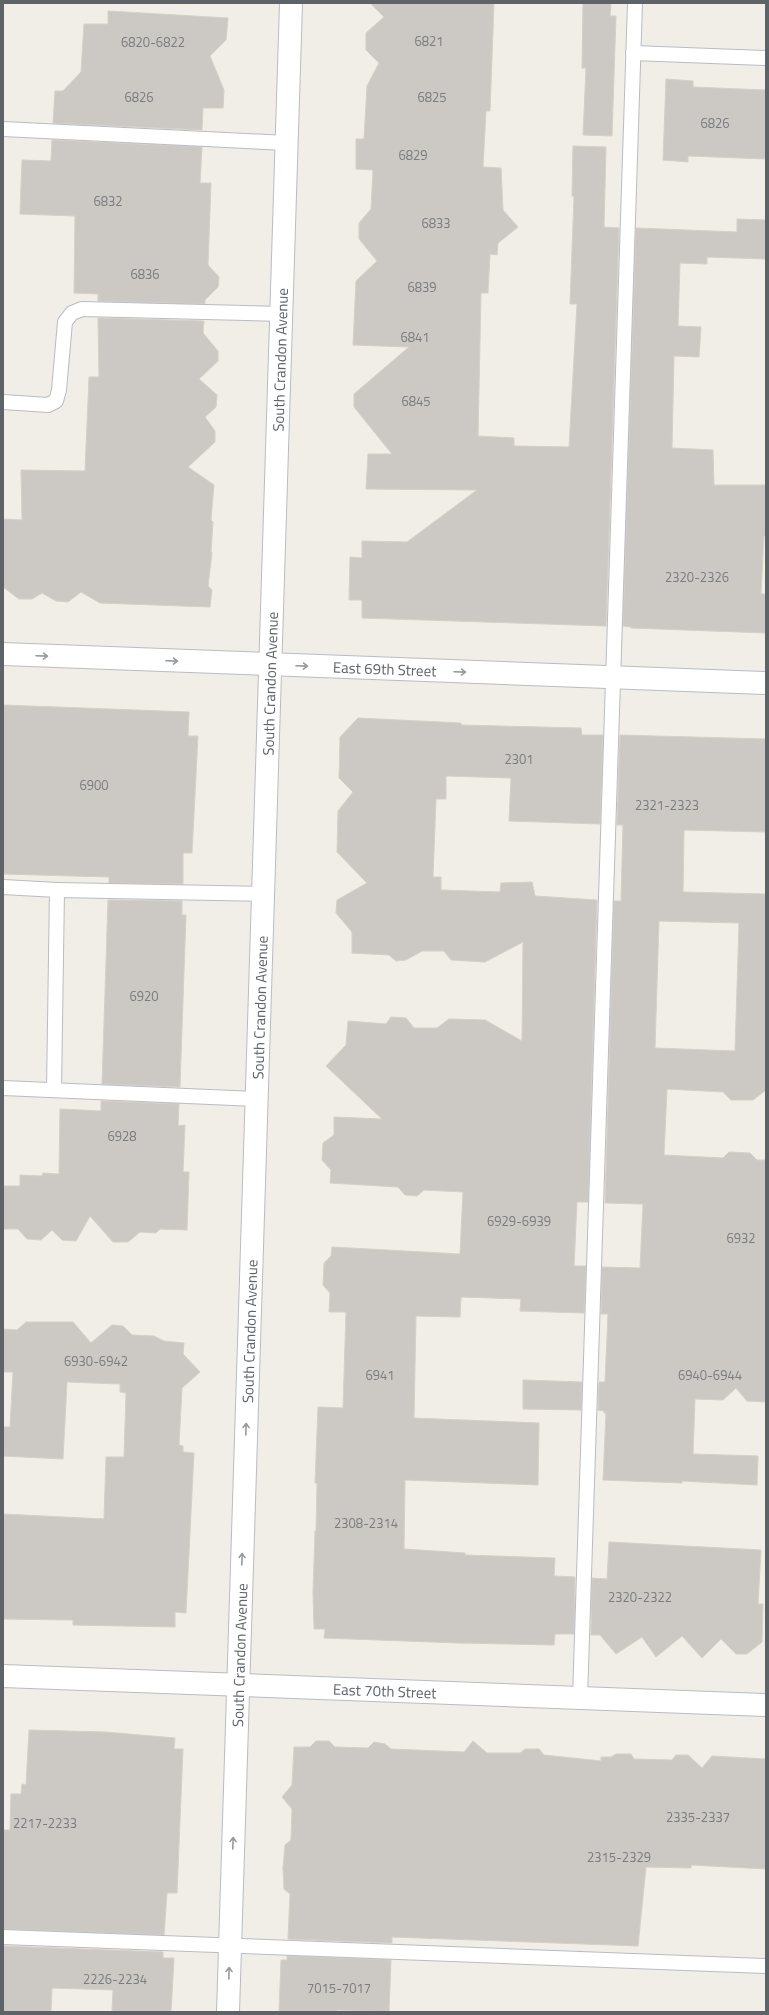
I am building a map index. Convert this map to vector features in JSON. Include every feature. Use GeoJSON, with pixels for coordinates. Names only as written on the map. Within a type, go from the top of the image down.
{"type":"FeatureCollection","features":[{"type":"Feature","properties":{"kind":"street","name":"South Crandon Avenue"},"geometry":{"type":"LineString","coordinates":[[228,2012],[291,3]]}},
{"type":"Feature","properties":{"kind":"street","name":"East 69th Street"},"geometry":{"type":"LineString","coordinates":[[3,654],[766,683]]}},
{"type":"Feature","properties":{"kind":"street","name":"East 70th Street"},"geometry":{"type":"LineString","coordinates":[[3,1676],[766,1705]]}},
{"type":"Feature","properties":{"kind":"lane"},"geometry":{"type":"LineString","coordinates":[[580,1698],[635,3]]}},
{"type":"Feature","properties":{"kind":"lane"},"geometry":{"type":"LineString","coordinates":[[633,52],[766,58]]}},
{"type":"Feature","properties":{"kind":"lane"},"geometry":{"type":"LineString","coordinates":[[3,130],[287,143]]}},
{"type":"Feature","properties":{"kind":"lane"},"geometry":{"type":"LineString","coordinates":[[3,402],[48,406],[56,402],[59,390],[66,322],[72,313],[82,309],[282,314]]}},
{"type":"Feature","properties":{"kind":"lane"},"geometry":{"type":"LineString","coordinates":[[3,887],[57,890],[263,894]]}},
{"type":"Feature","properties":{"kind":"lane"},"geometry":{"type":"LineString","coordinates":[[54,1090],[57,890]]}},
{"type":"Feature","properties":{"kind":"lane"},"geometry":{"type":"LineString","coordinates":[[3,1088],[257,1099]]}},
{"type":"Feature","properties":{"kind":"lane"},"geometry":{"type":"LineString","coordinates":[[3,1937],[766,1966]]}},
{"type":"Feature","properties":{"kind":"building"},"geometry":{"type":"Polygon","coordinates":[[[370,3],[494,3],[490,111],[486,111],[483,167],[501,168],[503,210],[518,227],[498,243],[497,255],[490,254],[488,293],[481,293],[478,436],[514,438],[514,446],[569,447],[577,304],[570,304],[574,196],[572,196],[573,146],[606,147],[604,227],[619,228],[606,626],[362,618],[362,600],[349,600],[350,557],[362,558],[362,541],[407,542],[477,490],[366,489],[368,454],[392,454],[354,407],[354,394],[409,347],[353,345],[356,281],[377,261],[359,239],[359,223],[371,209],[373,170],[356,169],[356,139],[364,139],[367,86],[379,63],[366,50],[366,33],[384,17],[370,3]]]}},
{"type":"Feature","properties":{"kind":"building"},"geometry":{"type":"Polygon","coordinates":[[[583,3],[611,3],[610,16],[616,16],[612,136],[583,135],[586,68],[582,68],[583,3]]]}},
{"type":"Feature","properties":{"kind":"building"},"geometry":{"type":"Polygon","coordinates":[[[108,11],[228,18],[226,40],[210,56],[224,90],[223,108],[203,108],[202,130],[53,123],[55,91],[63,91],[81,72],[84,24],[108,24],[108,11]]]}},
{"type":"Feature","properties":{"kind":"building"},"geometry":{"type":"Polygon","coordinates":[[[666,79],[693,81],[693,87],[766,90],[766,159],[688,156],[688,162],[663,160],[666,79]]]}},
{"type":"Feature","properties":{"kind":"building"},"geometry":{"type":"Polygon","coordinates":[[[52,140],[202,147],[200,183],[211,183],[208,265],[219,277],[218,287],[205,300],[205,304],[98,301],[98,294],[74,293],[75,216],[20,214],[22,160],[51,161],[52,140]]]}},
{"type":"Feature","properties":{"kind":"building"},"geometry":{"type":"Polygon","coordinates":[[[737,219],[766,220],[766,259],[707,257],[707,264],[680,263],[678,326],[701,327],[699,357],[674,356],[672,448],[713,450],[714,485],[766,485],[766,536],[764,536],[761,594],[766,594],[766,633],[631,628],[623,626],[636,228],[737,232],[737,219]]]}},
{"type":"Feature","properties":{"kind":"building"},"geometry":{"type":"Polygon","coordinates":[[[98,318],[204,321],[203,333],[218,351],[218,361],[199,379],[217,395],[216,407],[205,417],[215,431],[215,442],[188,467],[214,485],[211,520],[213,522],[212,553],[208,586],[212,590],[210,607],[100,603],[81,592],[68,602],[56,601],[42,593],[32,599],[19,599],[3,587],[3,519],[22,520],[21,470],[85,471],[89,377],[99,377],[98,318]]]}},
{"type":"Feature","properties":{"kind":"building"},"geometry":{"type":"Polygon","coordinates":[[[3,705],[189,712],[188,736],[198,736],[192,853],[183,853],[183,884],[109,883],[109,877],[3,874],[3,705]]]}},
{"type":"Feature","properties":{"kind":"building"},"geometry":{"type":"Polygon","coordinates":[[[358,718],[461,723],[461,725],[581,728],[582,735],[603,735],[600,824],[509,821],[511,778],[446,776],[446,799],[436,799],[433,877],[441,877],[441,890],[500,892],[501,883],[532,882],[535,896],[597,900],[588,1202],[577,1202],[574,1266],[586,1266],[584,1313],[520,1311],[521,1299],[461,1297],[460,1317],[416,1316],[414,1418],[539,1423],[538,1485],[405,1480],[404,1549],[465,1553],[465,1555],[555,1558],[554,1576],[575,1577],[574,1634],[555,1634],[554,1645],[324,1638],[325,1629],[314,1629],[313,1592],[316,1531],[317,1483],[315,1483],[318,1407],[343,1408],[346,1312],[329,1312],[330,1293],[323,1285],[324,1263],[331,1256],[332,1247],[460,1254],[463,1192],[424,1190],[417,1196],[405,1195],[398,1187],[330,1183],[331,1170],[322,1160],[323,1143],[334,1135],[334,1117],[382,1119],[326,1066],[346,1045],[348,1021],[386,1024],[391,1017],[406,1018],[414,1028],[437,1028],[449,1019],[485,1020],[522,1041],[523,942],[485,962],[451,960],[444,951],[422,951],[406,960],[396,961],[389,955],[352,953],[352,932],[336,913],[337,900],[367,883],[337,852],[338,811],[353,792],[339,778],[340,737],[358,718]]]}},
{"type":"Feature","properties":{"kind":"building"},"geometry":{"type":"Polygon","coordinates":[[[620,735],[766,739],[766,832],[684,830],[683,892],[766,894],[766,1090],[753,1100],[731,1100],[723,1092],[667,1089],[664,1155],[723,1158],[729,1152],[750,1153],[757,1160],[766,1160],[766,1402],[747,1401],[736,1388],[723,1400],[695,1399],[693,1454],[758,1456],[757,1485],[682,1481],[682,1483],[603,1480],[606,1413],[598,1410],[599,1382],[605,1382],[608,1314],[601,1314],[602,1267],[640,1268],[643,1204],[605,1203],[614,901],[621,901],[623,825],[617,825],[620,735]],[[659,921],[655,1048],[735,1051],[739,923],[659,921]]]}},
{"type":"Feature","properties":{"kind":"building"},"geometry":{"type":"Polygon","coordinates":[[[108,900],[182,901],[182,915],[186,915],[180,1087],[102,1084],[108,900]]]}},
{"type":"Feature","properties":{"kind":"building"},"geometry":{"type":"Polygon","coordinates":[[[101,1101],[179,1104],[178,1126],[185,1125],[183,1172],[189,1172],[187,1230],[160,1229],[156,1233],[140,1232],[128,1242],[113,1242],[90,1216],[76,1241],[62,1240],[52,1230],[41,1240],[27,1239],[18,1229],[3,1229],[3,1186],[20,1186],[20,1175],[42,1176],[43,1173],[59,1174],[60,1109],[101,1111],[101,1101]]]}},
{"type":"Feature","properties":{"kind":"building"},"geometry":{"type":"Polygon","coordinates":[[[26,1322],[73,1322],[91,1343],[112,1325],[123,1326],[132,1335],[154,1336],[164,1341],[184,1343],[183,1354],[200,1372],[182,1388],[179,1445],[183,1446],[183,1452],[194,1453],[186,1613],[175,1612],[175,1627],[73,1625],[73,1620],[3,1619],[3,1514],[104,1519],[106,1457],[124,1457],[126,1393],[120,1392],[120,1384],[67,1382],[63,1459],[3,1456],[3,1427],[10,1427],[13,1372],[3,1372],[3,1329],[17,1330],[26,1322]]]}},
{"type":"Feature","properties":{"kind":"building"},"geometry":{"type":"Polygon","coordinates":[[[523,1380],[582,1382],[581,1410],[523,1409],[523,1380]]]}},
{"type":"Feature","properties":{"kind":"building"},"geometry":{"type":"Polygon","coordinates":[[[609,1542],[761,1550],[758,1604],[763,1604],[762,1642],[747,1654],[736,1654],[721,1639],[702,1658],[682,1636],[656,1657],[642,1637],[616,1654],[600,1635],[591,1635],[592,1578],[607,1579],[609,1542]]]}},
{"type":"Feature","properties":{"kind":"building"},"geometry":{"type":"Polygon","coordinates":[[[29,1730],[105,1732],[175,1738],[174,1749],[183,1749],[177,1893],[167,1893],[164,1935],[3,1929],[3,1830],[10,1830],[11,1794],[21,1794],[22,1784],[26,1785],[29,1730]]]}},
{"type":"Feature","properties":{"kind":"building"},"geometry":{"type":"Polygon","coordinates":[[[316,1741],[329,1741],[335,1747],[368,1748],[374,1742],[385,1744],[391,1749],[464,1752],[473,1741],[487,1753],[520,1753],[525,1749],[539,1749],[544,1755],[601,1761],[601,1757],[611,1757],[616,1754],[631,1754],[634,1759],[672,1760],[676,1755],[688,1755],[702,1768],[712,1756],[766,1759],[766,1869],[691,1865],[691,1868],[646,1867],[638,1946],[392,1937],[392,1943],[288,1939],[290,1894],[284,1889],[283,1868],[285,1845],[291,1840],[292,1809],[282,1797],[292,1785],[294,1747],[310,1747],[316,1741]]]}},
{"type":"Feature","properties":{"kind":"building"},"geometry":{"type":"Polygon","coordinates":[[[3,1946],[163,1952],[163,1958],[174,1958],[171,2012],[112,2012],[113,1990],[52,1988],[51,2012],[3,2012],[3,1946]]]}},
{"type":"Feature","properties":{"kind":"building"},"geometry":{"type":"Polygon","coordinates":[[[287,1956],[391,1960],[389,2012],[337,2010],[337,2012],[279,2012],[281,1960],[287,1960],[287,1956]]]}}]}
